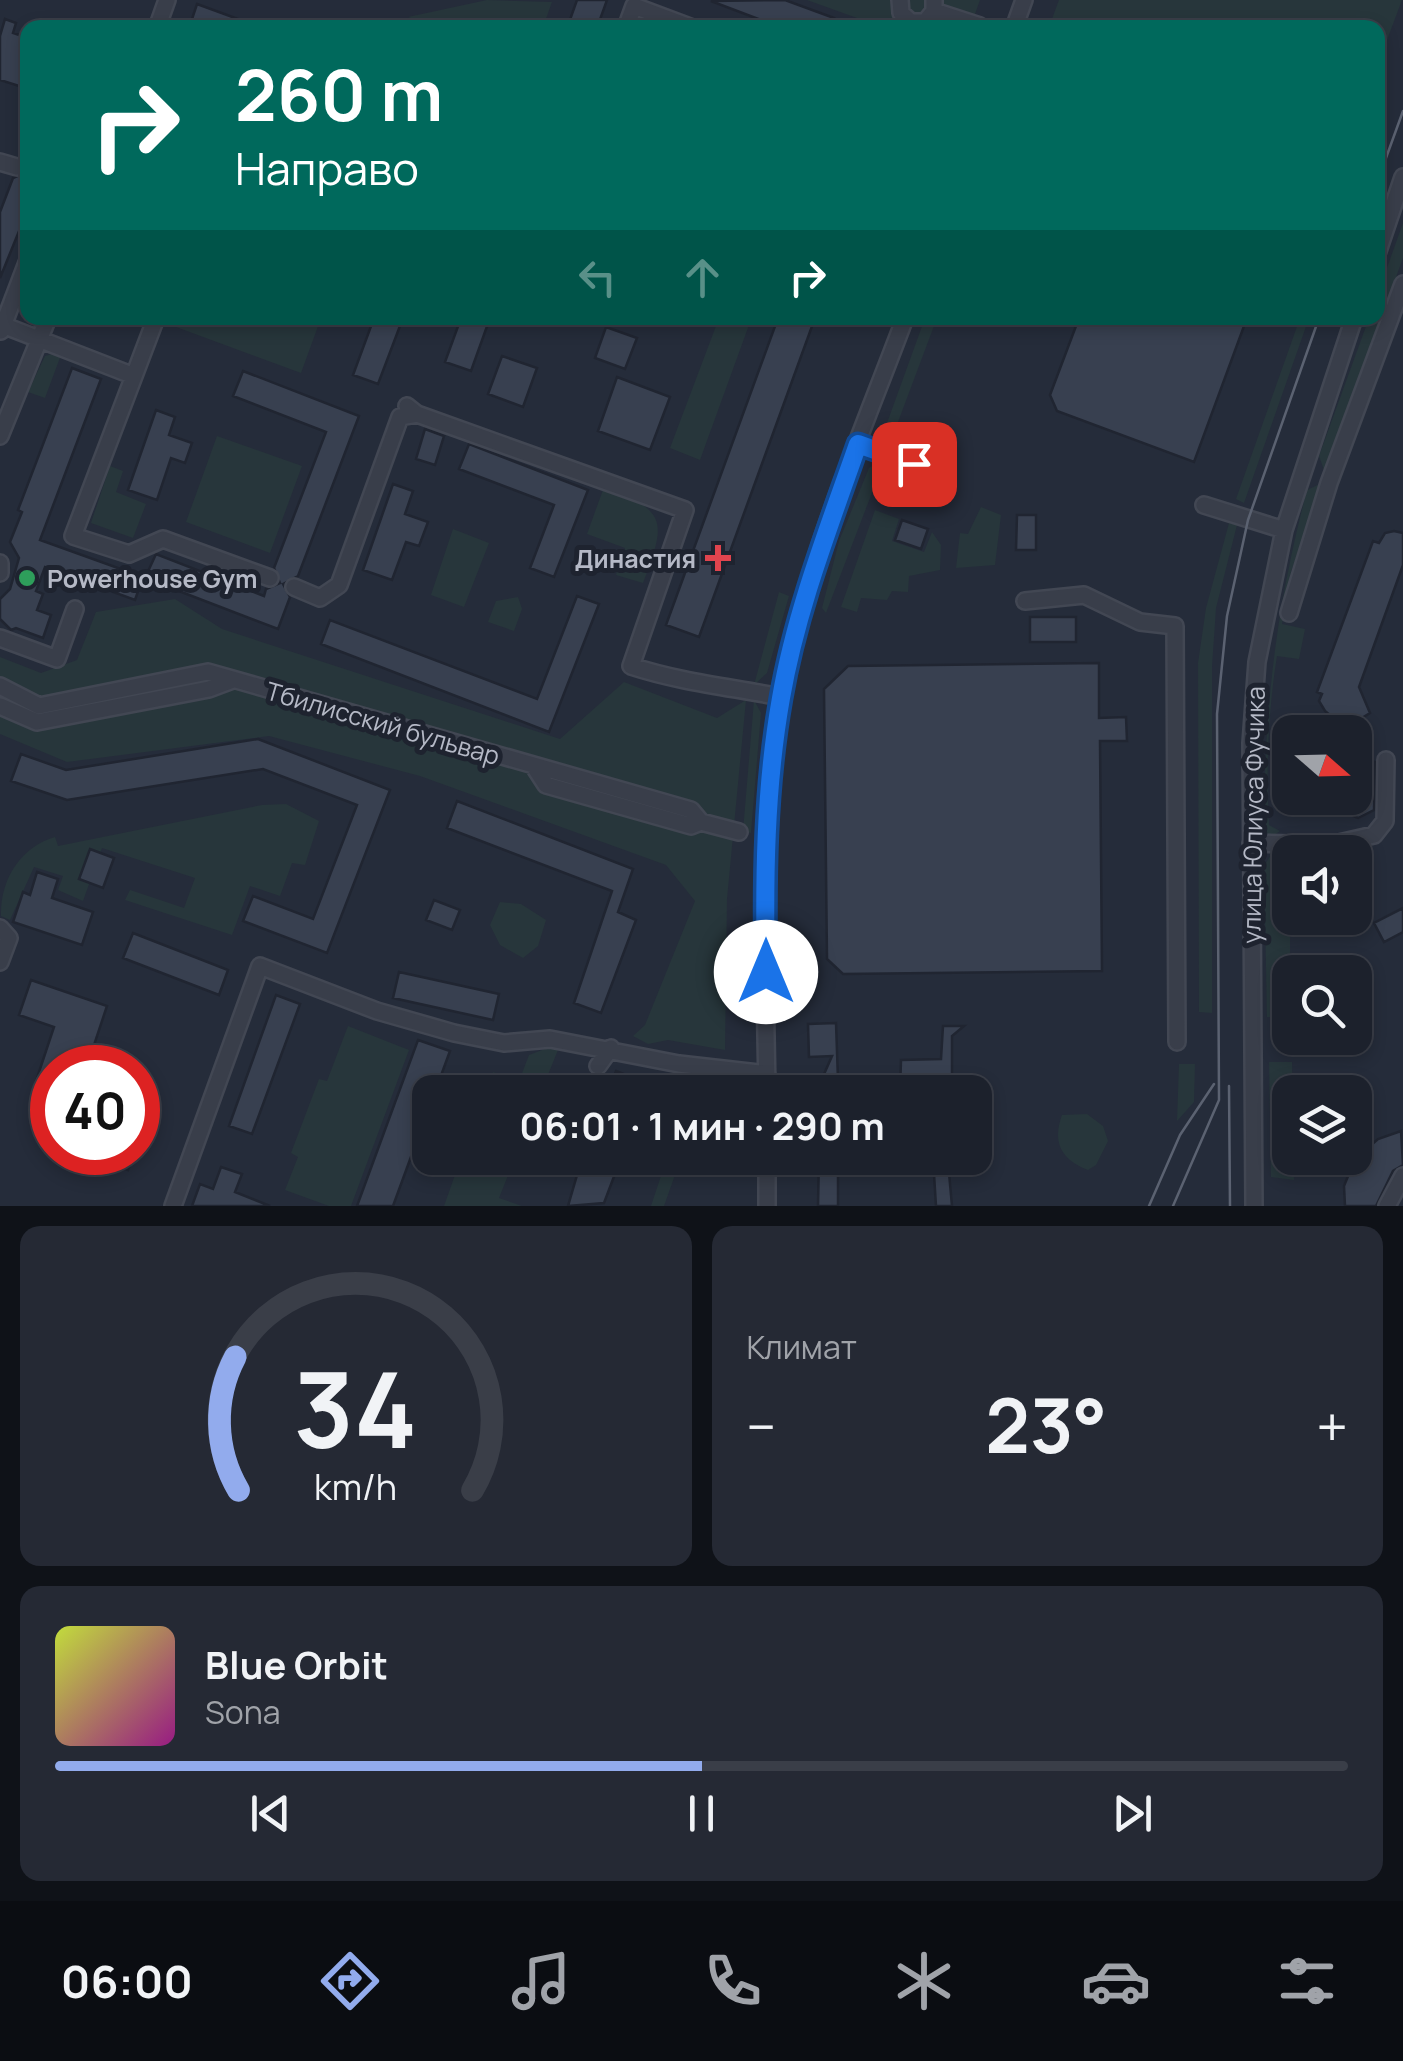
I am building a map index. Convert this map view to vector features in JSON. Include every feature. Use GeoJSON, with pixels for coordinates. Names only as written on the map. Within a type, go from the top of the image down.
{"type":"FeatureCollection","features":[{"type":"Feature","properties":{"kind":"street"},"geometry":{"type":"LineString","coordinates":[[629,20],[634,6],[672,20]]}},
{"type":"Feature","properties":{"kind":"street"},"geometry":{"type":"LineString","coordinates":[[934,6],[966,20]]}},
{"type":"Feature","properties":{"kind":"street"},"geometry":{"type":"LineString","coordinates":[[0,162],[17,167]]}},
{"type":"Feature","properties":{"kind":"street"},"geometry":{"type":"LineString","coordinates":[[1385,230],[1403,177]]}},
{"type":"Feature","properties":{"kind":"street"},"geometry":{"type":"LineString","coordinates":[[20,280],[1,328],[134,376]]}},
{"type":"Feature","properties":{"kind":"street"},"geometry":{"type":"LineString","coordinates":[[1289,612],[1330,483],[1403,284]]}},
{"type":"Feature","properties":{"kind":"street"},"geometry":{"type":"LineString","coordinates":[[0,436],[45,325]]}},
{"type":"Feature","properties":{"kind":"street"},"geometry":{"type":"LineString","coordinates":[[153,325],[72,536],[129,554],[163,539],[270,578]]}},
{"type":"Feature","properties":{"kind":"street"},"geometry":{"type":"LineString","coordinates":[[173,1206],[260,966],[376,1011],[454,1034],[504,1043],[550,1039],[678,1064],[767,1074],[766,866],[781,697],[800,615],[902,325]]}},
{"type":"Feature","properties":{"kind":"street","name":"улица Юлиуса Фучика"},"geometry":{"type":"LineString","coordinates":[[1254,1206],[1251,843],[1258,662],[1284,530],[1352,325]]}},
{"type":"Feature","properties":{"kind":"street"},"geometry":{"type":"LineString","coordinates":[[294,587],[320,598],[338,585],[400,417],[412,410],[685,510],[630,666],[684,684],[714,684],[781,697]]}},
{"type":"Feature","properties":{"kind":"street"},"geometry":{"type":"LineString","coordinates":[[858,444],[914,464]]}},
{"type":"Feature","properties":{"kind":"street"},"geometry":{"type":"LineString","coordinates":[[1204,505],[1284,530]]}},
{"type":"Feature","properties":{"kind":"street"},"geometry":{"type":"LineString","coordinates":[[0,563],[0,574]]}},
{"type":"Feature","properties":{"kind":"street"},"geometry":{"type":"LineString","coordinates":[[1025,601],[1084,595],[1140,622],[1175,626],[1177,1042]]}},
{"type":"Feature","properties":{"kind":"street"},"geometry":{"type":"LineString","coordinates":[[0,638],[57,660],[75,609]]}},
{"type":"Feature","properties":{"kind":"street","name":"Тбилисский бульвар"},"geometry":{"type":"LineString","coordinates":[[0,686],[39,706],[208,672],[691,810],[700,822],[739,832]]}},
{"type":"Feature","properties":{"kind":"street","name":"Тбилисский бульвар"},"geometry":{"type":"LineString","coordinates":[[0,706],[37,722],[209,689],[232,680]]}},
{"type":"Feature","properties":{"kind":"street"},"geometry":{"type":"LineString","coordinates":[[1251,843],[1330,846],[1374,835],[1385,821],[1386,760]]}},
{"type":"Feature","properties":{"kind":"street"},"geometry":{"type":"LineString","coordinates":[[0,928],[9,938],[0,962]]}},
{"type":"Feature","properties":{"kind":"street"},"geometry":{"type":"LineString","coordinates":[[598,1066],[611,1048]]}},
{"type":"Feature","properties":{"kind":"street"},"geometry":{"type":"LineString","coordinates":[[767,1175],[767,1206]]}},
{"type":"Feature","properties":{"kind":"street"},"geometry":{"type":"LineString","coordinates":[[1386,1206],[1403,1176]]}},
{"type":"Feature","properties":{"kind":"shaded area"},"geometry":{"type":"Polygon","coordinates":[[[487,0],[552,2],[546,20],[408,17],[487,0]]]}},
{"type":"Feature","properties":{"kind":"shaded area"},"geometry":{"type":"Polygon","coordinates":[[[807,0],[980,0],[973,20],[863,20],[807,0]]]}},
{"type":"Feature","properties":{"kind":"shaded area"},"geometry":{"type":"Polygon","coordinates":[[[1059,0],[1402,0],[1385,45],[1385,20],[1052,20],[1059,0]]]}},
{"type":"Feature","properties":{"kind":"shaded area"},"geometry":{"type":"Polygon","coordinates":[[[1403,223],[1403,258],[1385,307],[1385,273],[1403,223]]]}},
{"type":"Feature","properties":{"kind":"shaded area"},"geometry":{"type":"Polygon","coordinates":[[[171,325],[318,325],[301,373],[171,325]]]}},
{"type":"Feature","properties":{"kind":"shaded area"},"geometry":{"type":"Polygon","coordinates":[[[716,325],[749,325],[700,460],[670,448],[716,325]]]}},
{"type":"Feature","properties":{"kind":"shaded area"},"geometry":{"type":"Polygon","coordinates":[[[922,325],[934,325],[889,446],[883,434],[922,325]]]}},
{"type":"Feature","properties":{"kind":"shaded area"},"geometry":{"type":"Polygon","coordinates":[[[1298,325],[1307,325],[1244,503],[1236,499],[1298,325]]]}},
{"type":"Feature","properties":{"kind":"shaded area"},"geometry":{"type":"Polygon","coordinates":[[[1366,325],[1378,325],[1332,451],[1330,471],[1324,470],[1319,456],[1366,325]]]}},
{"type":"Feature","properties":{"kind":"shaded area"},"geometry":{"type":"Polygon","coordinates":[[[61,355],[45,398],[28,392],[45,356],[61,355]]]}},
{"type":"Feature","properties":{"kind":"shaded area"},"geometry":{"type":"Polygon","coordinates":[[[217,436],[302,466],[270,553],[186,522],[217,436]]]}},
{"type":"Feature","properties":{"kind":"shaded area"},"geometry":{"type":"Polygon","coordinates":[[[883,464],[826,613],[822,608],[839,541],[869,468],[883,464]]]}},
{"type":"Feature","properties":{"kind":"shaded area"},"geometry":{"type":"Polygon","coordinates":[[[110,466],[123,471],[116,492],[146,504],[133,538],[91,523],[110,466]]]}},
{"type":"Feature","properties":{"kind":"shaded area"},"geometry":{"type":"Polygon","coordinates":[[[1322,483],[1291,572],[1282,624],[1305,629],[1299,659],[1277,656],[1268,740],[1268,804],[1269,825],[1280,831],[1271,837],[1264,831],[1269,701],[1280,617],[1307,490],[1322,483]]]}},
{"type":"Feature","properties":{"kind":"shaded area"},"geometry":{"type":"Polygon","coordinates":[[[604,487],[640,503],[656,520],[656,545],[643,583],[616,575],[625,548],[587,534],[604,487]]]}},
{"type":"Feature","properties":{"kind":"shaded area"},"geometry":{"type":"Polygon","coordinates":[[[981,507],[1001,515],[995,565],[956,568],[960,533],[968,534],[981,507]]]}},
{"type":"Feature","properties":{"kind":"shaded area"},"geometry":{"type":"Polygon","coordinates":[[[875,510],[899,519],[892,541],[924,552],[932,532],[941,545],[940,570],[909,576],[908,592],[892,591],[887,600],[861,598],[857,612],[841,607],[875,510]]]}},
{"type":"Feature","properties":{"kind":"shaded area"},"geometry":{"type":"Polygon","coordinates":[[[1229,523],[1237,525],[1216,608],[1212,667],[1212,1013],[1199,1012],[1198,663],[1206,608],[1229,523]]]}},
{"type":"Feature","properties":{"kind":"shaded area"},"geometry":{"type":"Polygon","coordinates":[[[453,529],[489,543],[464,607],[431,595],[453,529]]]}},
{"type":"Feature","properties":{"kind":"shaded area"},"geometry":{"type":"Polygon","coordinates":[[[779,592],[789,596],[767,673],[754,685],[779,592]]]}},
{"type":"Feature","properties":{"kind":"shaded area"},"geometry":{"type":"Polygon","coordinates":[[[518,597],[522,609],[514,631],[488,622],[496,601],[518,597]]]}},
{"type":"Feature","properties":{"kind":"shaded area"},"geometry":{"type":"Polygon","coordinates":[[[175,599],[222,629],[560,739],[624,682],[717,718],[746,700],[727,899],[725,1050],[668,1040],[648,1044],[633,1036],[645,1025],[695,901],[666,865],[420,776],[269,736],[67,762],[0,734],[0,657],[41,673],[77,660],[96,612],[175,599]]]}},
{"type":"Feature","properties":{"kind":"shaded area"},"geometry":{"type":"Polygon","coordinates":[[[754,700],[761,713],[751,833],[743,831],[754,700]]]}},
{"type":"Feature","properties":{"kind":"shaded area"},"geometry":{"type":"Polygon","coordinates":[[[286,804],[319,821],[305,865],[292,863],[280,896],[250,886],[232,935],[125,900],[130,890],[184,908],[195,878],[102,848],[83,901],[58,890],[63,876],[34,867],[10,920],[1,916],[4,889],[15,866],[32,848],[55,837],[58,846],[262,805],[286,804]]]}},
{"type":"Feature","properties":{"kind":"shaded area"},"geometry":{"type":"Polygon","coordinates":[[[1271,855],[1272,935],[1290,935],[1290,955],[1272,955],[1272,1017],[1267,1017],[1264,866],[1271,855]]]}},
{"type":"Feature","properties":{"kind":"shaded area"},"geometry":{"type":"Polygon","coordinates":[[[500,902],[521,904],[546,920],[538,946],[523,958],[500,945],[490,925],[500,902]]]}},
{"type":"Feature","properties":{"kind":"shaded area"},"geometry":{"type":"Polygon","coordinates":[[[348,1026],[409,1050],[351,1206],[329,1206],[285,1190],[298,1157],[291,1153],[319,1079],[327,1081],[348,1026]]]}},
{"type":"Feature","properties":{"kind":"shaded area"},"geometry":{"type":"Polygon","coordinates":[[[550,1047],[558,1050],[548,1075],[521,1075],[529,1055],[550,1047]]]}},
{"type":"Feature","properties":{"kind":"shaded area"},"geometry":{"type":"Polygon","coordinates":[[[1269,1062],[1292,1062],[1292,1075],[1272,1075],[1272,1175],[1294,1175],[1294,1180],[1271,1177],[1269,1062]]]}},
{"type":"Feature","properties":{"kind":"shaded area"},"geometry":{"type":"Polygon","coordinates":[[[1179,1064],[1195,1064],[1194,1102],[1177,1121],[1179,1064]]]}},
{"type":"Feature","properties":{"kind":"shaded area"},"geometry":{"type":"Polygon","coordinates":[[[1087,1114],[1103,1126],[1108,1141],[1096,1165],[1088,1170],[1065,1155],[1058,1134],[1062,1115],[1087,1114]]]}},
{"type":"Feature","properties":{"kind":"shaded area"},"geometry":{"type":"Polygon","coordinates":[[[455,1175],[508,1175],[499,1198],[522,1206],[444,1206],[455,1175]]]}},
{"type":"Feature","properties":{"kind":"shaded area"},"geometry":{"type":"Polygon","coordinates":[[[661,1175],[675,1175],[664,1206],[651,1206],[661,1175]]]}},
{"type":"Feature","properties":{"kind":"building"},"geometry":{"type":"Polygon","coordinates":[[[577,0],[607,0],[600,20],[570,20],[577,0]]]}},
{"type":"Feature","properties":{"kind":"building"},"geometry":{"type":"Polygon","coordinates":[[[785,0],[834,18],[761,20],[711,1],[785,0]]]}},
{"type":"Feature","properties":{"kind":"building"},"geometry":{"type":"Polygon","coordinates":[[[197,4],[241,20],[192,20],[197,4]]]}},
{"type":"Feature","properties":{"kind":"building"},"geometry":{"type":"Polygon","coordinates":[[[5,19],[16,23],[13,33],[20,35],[19,86],[0,80],[0,36],[5,19]]]}},
{"type":"Feature","properties":{"kind":"building"},"geometry":{"type":"Polygon","coordinates":[[[20,175],[20,229],[0,278],[0,212],[13,178],[20,175]]]}},
{"type":"Feature","properties":{"kind":"building"},"geometry":{"type":"Polygon","coordinates":[[[371,325],[400,325],[378,384],[353,375],[371,325]]]}},
{"type":"Feature","properties":{"kind":"building"},"geometry":{"type":"Polygon","coordinates":[[[458,325],[487,325],[471,371],[445,362],[458,325]]]}},
{"type":"Feature","properties":{"kind":"building"},"geometry":{"type":"Polygon","coordinates":[[[775,325],[812,325],[699,637],[666,625],[775,325]]]}},
{"type":"Feature","properties":{"kind":"building"},"geometry":{"type":"Polygon","coordinates":[[[1076,325],[1244,325],[1194,462],[1057,411],[1050,395],[1076,325]]]}},
{"type":"Feature","properties":{"kind":"building"},"geometry":{"type":"Polygon","coordinates":[[[606,327],[637,338],[625,369],[595,358],[606,327]]]}},
{"type":"Feature","properties":{"kind":"building"},"geometry":{"type":"Polygon","coordinates":[[[502,356],[537,368],[523,407],[488,394],[502,356]]]}},
{"type":"Feature","properties":{"kind":"building"},"geometry":{"type":"Polygon","coordinates":[[[72,368],[101,379],[40,540],[143,577],[135,600],[45,567],[36,591],[43,594],[37,610],[51,615],[43,638],[16,628],[11,630],[0,619],[0,599],[10,589],[19,558],[10,542],[22,512],[18,510],[72,368]]]}},
{"type":"Feature","properties":{"kind":"building"},"geometry":{"type":"Polygon","coordinates":[[[243,371],[359,416],[298,576],[283,584],[290,597],[278,629],[145,578],[156,554],[264,596],[266,589],[280,583],[274,568],[326,432],[233,396],[243,371]]]}},
{"type":"Feature","properties":{"kind":"building"},"geometry":{"type":"Polygon","coordinates":[[[617,377],[670,397],[650,450],[598,431],[617,377]]]}},
{"type":"Feature","properties":{"kind":"building"},"geometry":{"type":"Polygon","coordinates":[[[156,410],[175,417],[169,435],[192,443],[185,463],[171,458],[157,500],[128,490],[156,410]]]}},
{"type":"Feature","properties":{"kind":"building"},"geometry":{"type":"Polygon","coordinates":[[[425,429],[444,436],[435,465],[416,459],[425,429]]]}},
{"type":"Feature","properties":{"kind":"building"},"geometry":{"type":"Polygon","coordinates":[[[469,444],[588,490],[554,577],[530,568],[554,505],[459,469],[469,444]]]}},
{"type":"Feature","properties":{"kind":"building"},"geometry":{"type":"Polygon","coordinates":[[[393,484],[413,491],[405,514],[428,522],[419,546],[406,542],[392,580],[363,570],[393,484]]]}},
{"type":"Feature","properties":{"kind":"building"},"geometry":{"type":"Polygon","coordinates":[[[1017,515],[1036,515],[1036,550],[1016,550],[1017,515]]]}},
{"type":"Feature","properties":{"kind":"building"},"geometry":{"type":"Polygon","coordinates":[[[902,520],[928,529],[921,549],[895,540],[902,520]]]}},
{"type":"Feature","properties":{"kind":"building"},"geometry":{"type":"Polygon","coordinates":[[[1385,533],[1403,533],[1403,565],[1359,687],[1370,713],[1330,715],[1319,701],[1322,694],[1317,692],[1373,541],[1379,543],[1385,533]]]}},
{"type":"Feature","properties":{"kind":"building"},"geometry":{"type":"Polygon","coordinates":[[[577,596],[599,604],[549,732],[321,644],[330,620],[537,699],[577,596]]]}},
{"type":"Feature","properties":{"kind":"building"},"geometry":{"type":"Polygon","coordinates":[[[1030,617],[1076,617],[1076,642],[1030,642],[1030,617]]]}},
{"type":"Feature","properties":{"kind":"building"},"geometry":{"type":"Polygon","coordinates":[[[1099,663],[1099,718],[1126,717],[1127,741],[1100,741],[1102,971],[843,974],[827,959],[824,689],[848,666],[1099,663]]]}},
{"type":"Feature","properties":{"kind":"building"},"geometry":{"type":"Polygon","coordinates":[[[258,739],[390,790],[327,953],[243,921],[253,896],[313,919],[357,805],[263,769],[67,800],[11,781],[21,754],[66,770],[258,739]]]}},
{"type":"Feature","properties":{"kind":"building"},"geometry":{"type":"Polygon","coordinates":[[[1372,761],[1375,762],[1372,811],[1372,761]]]}},
{"type":"Feature","properties":{"kind":"building"},"geometry":{"type":"Polygon","coordinates":[[[457,801],[633,869],[618,912],[636,920],[601,1013],[574,1003],[612,891],[447,828],[457,801]]]}},
{"type":"Feature","properties":{"kind":"building"},"geometry":{"type":"Polygon","coordinates":[[[90,849],[114,858],[103,888],[79,879],[90,849]]]}},
{"type":"Feature","properties":{"kind":"building"},"geometry":{"type":"Polygon","coordinates":[[[37,872],[58,879],[52,898],[93,912],[82,945],[13,922],[23,892],[30,895],[37,872]]]}},
{"type":"Feature","properties":{"kind":"building"},"geometry":{"type":"Polygon","coordinates":[[[434,900],[460,910],[452,930],[426,920],[434,900]]]}},
{"type":"Feature","properties":{"kind":"building"},"geometry":{"type":"Polygon","coordinates":[[[1403,908],[1403,932],[1384,942],[1374,923],[1403,908]]]}},
{"type":"Feature","properties":{"kind":"building"},"geometry":{"type":"Polygon","coordinates":[[[133,933],[228,970],[219,995],[123,958],[133,933]]]}},
{"type":"Feature","properties":{"kind":"building"},"geometry":{"type":"Polygon","coordinates":[[[399,972],[499,994],[493,1020],[393,998],[399,972]]]}},
{"type":"Feature","properties":{"kind":"building"},"geometry":{"type":"Polygon","coordinates":[[[31,980],[107,1006],[94,1045],[48,1045],[54,1027],[19,1015],[31,980]]]}},
{"type":"Feature","properties":{"kind":"building"},"geometry":{"type":"Polygon","coordinates":[[[276,995],[300,1004],[252,1134],[229,1126],[276,995]]]}},
{"type":"Feature","properties":{"kind":"building"},"geometry":{"type":"Polygon","coordinates":[[[836,1023],[838,1075],[824,1075],[832,1056],[809,1057],[808,1024],[836,1023]]]}},
{"type":"Feature","properties":{"kind":"building"},"geometry":{"type":"Polygon","coordinates":[[[943,1026],[964,1026],[952,1036],[952,1075],[901,1075],[901,1060],[941,1059],[943,1026]]]}},
{"type":"Feature","properties":{"kind":"building"},"geometry":{"type":"Polygon","coordinates":[[[418,1040],[450,1051],[441,1075],[412,1075],[412,1154],[393,1206],[357,1206],[418,1040]]]}},
{"type":"Feature","properties":{"kind":"building"},"geometry":{"type":"Polygon","coordinates":[[[1401,1131],[1403,1165],[1393,1171],[1376,1206],[1345,1206],[1344,1186],[1348,1175],[1372,1175],[1372,1144],[1401,1131]]]}},
{"type":"Feature","properties":{"kind":"building"},"geometry":{"type":"Polygon","coordinates":[[[221,1167],[242,1174],[235,1192],[270,1206],[192,1206],[200,1184],[213,1189],[221,1167]]]}},
{"type":"Feature","properties":{"kind":"building"},"geometry":{"type":"Polygon","coordinates":[[[577,1175],[615,1175],[604,1203],[568,1206],[577,1175]]]}},
{"type":"Feature","properties":{"kind":"building"},"geometry":{"type":"Polygon","coordinates":[[[819,1175],[838,1175],[838,1206],[818,1206],[819,1175]]]}},
{"type":"Feature","properties":{"kind":"building"},"geometry":{"type":"Polygon","coordinates":[[[934,1175],[949,1175],[952,1206],[936,1206],[934,1175]]]}},
{"type":"Feature","properties":{"kind":"tram line"},"geometry":{"type":"LineString","coordinates":[[1385,161],[1403,111]]}},
{"type":"Feature","properties":{"kind":"tram line"},"geometry":{"type":"LineString","coordinates":[[1173,1206],[1219,1100],[1217,714],[1227,616],[1248,520],[1317,325]]}},
{"type":"Feature","properties":{"kind":"tram line"},"geometry":{"type":"LineString","coordinates":[[1149,1206],[1180,1135],[1214,1084]]}},
{"type":"Feature","properties":{"kind":"tram line"},"geometry":{"type":"LineString","coordinates":[[1229,1086],[1230,1206]]}},
{"type":"Feature","properties":{"kind":"place","name":"Династия"},"geometry":{"type":"Point","coordinates":[718,558]}},
{"type":"Feature","properties":{"kind":"place","name":"Powerhouse Gym"},"geometry":{"type":"Point","coordinates":[27,578]}},
{"type":"Feature","properties":{"kind":"route"},"geometry":{"type":"LineString","coordinates":[[766,972],[770,777],[781,697],[800,615],[858,444],[914,464]]}}]}
